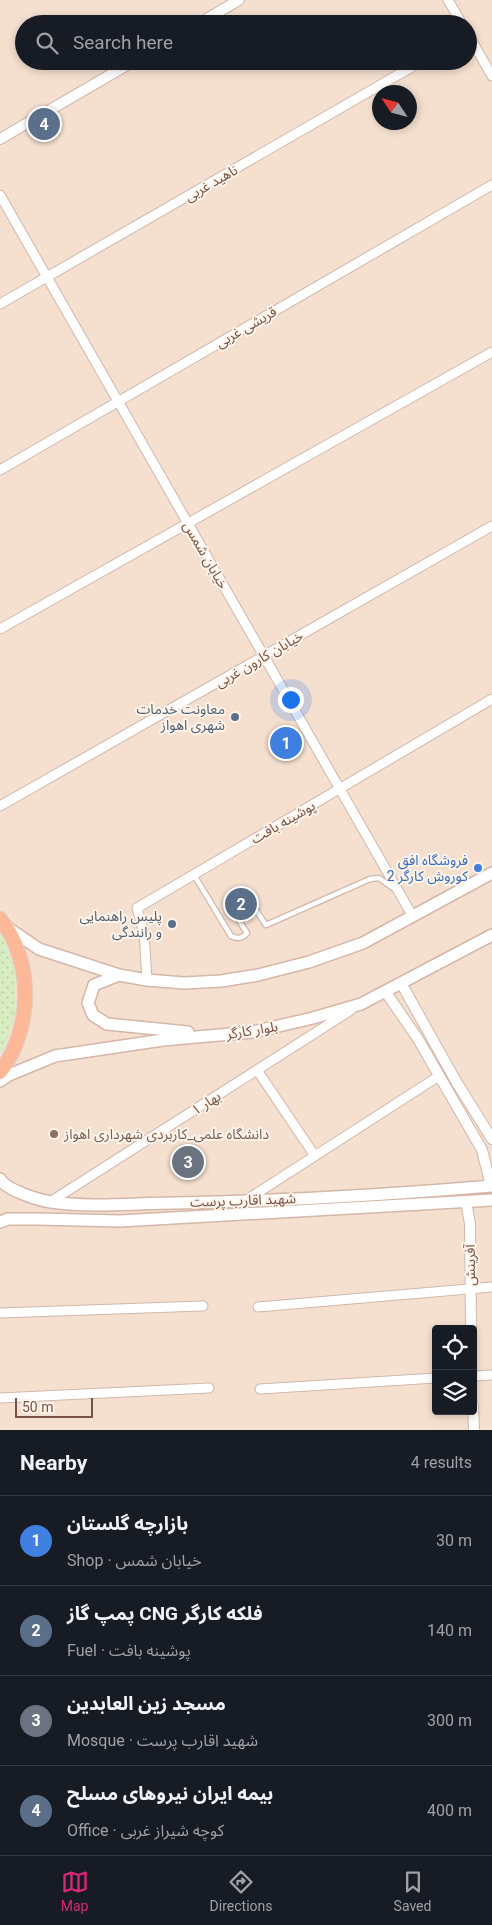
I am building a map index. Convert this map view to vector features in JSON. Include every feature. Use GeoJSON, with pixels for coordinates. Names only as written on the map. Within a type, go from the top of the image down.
{"type":"FeatureCollection","features":[{"type":"Feature","properties":{"kind":"highway"},"geometry":{"type":"LineString","coordinates":[[0,1072],[6,1064],[21,1032],[26,996],[22,961],[4,924]]}},
{"type":"Feature","properties":{"kind":"main road"},"geometry":{"type":"LineString","coordinates":[[4,924],[39,949],[119,975],[147,980],[220,981],[258,975],[309,962],[363,943],[492,873]]}},
{"type":"Feature","properties":{"kind":"main road","name":"بلوار کارگر"},"geometry":{"type":"LineString","coordinates":[[0,1081],[9,1075],[55,1056],[163,1040],[253,1032],[361,1004],[492,935]]}},
{"type":"Feature","properties":{"kind":"main road"},"geometry":{"type":"LineString","coordinates":[[119,975],[94,985],[88,1003],[93,1015],[107,1024],[214,1035]]}},
{"type":"Feature","properties":{"kind":"main road","name":"شهید اقارب پرست"},"geometry":{"type":"LineString","coordinates":[[1,1185],[50,1202],[85,1204],[245,1202],[491,1186]]}},
{"type":"Feature","properties":{"kind":"main road","name":"شهید اقارب پرست"},"geometry":{"type":"LineString","coordinates":[[0,1221],[8,1219],[120,1220],[492,1200]]}},
{"type":"Feature","properties":{"kind":"street"},"geometry":{"type":"LineString","coordinates":[[213,15],[239,0]]}},
{"type":"Feature","properties":{"kind":"street"},"geometry":{"type":"LineString","coordinates":[[448,0],[457,15]]}},
{"type":"Feature","properties":{"kind":"street"},"geometry":{"type":"LineString","coordinates":[[477,50],[492,76]]}},
{"type":"Feature","properties":{"kind":"street"},"geometry":{"type":"LineString","coordinates":[[0,139],[119,70]]}},
{"type":"Feature","properties":{"kind":"street","name":"ناهید غربی"},"geometry":{"type":"LineString","coordinates":[[0,304],[406,70]]}},
{"type":"Feature","properties":{"kind":"street","name":"قریشی غربی"},"geometry":{"type":"LineString","coordinates":[[0,470],[492,185]]}},
{"type":"Feature","properties":{"kind":"street","name":"خیابان شمس"},"geometry":{"type":"LineString","coordinates":[[0,195],[412,915]]}},
{"type":"Feature","properties":{"kind":"street"},"geometry":{"type":"LineString","coordinates":[[0,629],[492,352]]}},
{"type":"Feature","properties":{"kind":"street","name":"خیابان کارون غربی"},"geometry":{"type":"LineString","coordinates":[[0,806],[492,526]]}},
{"type":"Feature","properties":{"kind":"street","name":"پوشینه بافت"},"geometry":{"type":"LineString","coordinates":[[147,980],[144,933],[137,908],[492,699]]}},
{"type":"Feature","properties":{"kind":"street"},"geometry":{"type":"LineString","coordinates":[[401,983],[457,1083],[492,1139]]}},
{"type":"Feature","properties":{"kind":"street"},"geometry":{"type":"LineString","coordinates":[[385,991],[418,1040],[482,1150],[491,1186]]}},
{"type":"Feature","properties":{"kind":"street","name":"بهار ۱"},"geometry":{"type":"LineString","coordinates":[[50,1202],[361,1004]]}},
{"type":"Feature","properties":{"kind":"street"},"geometry":{"type":"LineString","coordinates":[[258,1070],[315,1156]]}},
{"type":"Feature","properties":{"kind":"street"},"geometry":{"type":"LineString","coordinates":[[245,1202],[439,1076]]}},
{"type":"Feature","properties":{"kind":"street","name":"آفرینش"},"geometry":{"type":"LineString","coordinates":[[466,1202],[470,1224],[471,1325]]}},
{"type":"Feature","properties":{"kind":"street"},"geometry":{"type":"LineString","coordinates":[[258,1307],[492,1287]]}},
{"type":"Feature","properties":{"kind":"street"},"geometry":{"type":"LineString","coordinates":[[0,1313],[203,1306]]}},
{"type":"Feature","properties":{"kind":"street"},"geometry":{"type":"LineString","coordinates":[[477,1376],[492,1375]]}},
{"type":"Feature","properties":{"kind":"street"},"geometry":{"type":"LineString","coordinates":[[260,1388],[432,1378]]}},
{"type":"Feature","properties":{"kind":"street"},"geometry":{"type":"LineString","coordinates":[[0,1398],[208,1388]]}},
{"type":"Feature","properties":{"kind":"street"},"geometry":{"type":"LineString","coordinates":[[473,1415],[474,1430]]}},
{"type":"Feature","properties":{"kind":"lane"},"geometry":{"type":"LineString","coordinates":[[194,875],[210,905],[231,936],[235,938],[240,938],[247,933],[232,910],[249,900],[266,925],[370,879],[379,878],[398,891]]}},
{"type":"Feature","properties":{"kind":"shaded area"},"geometry":{"type":"Polygon","coordinates":[[[0,0],[492,0],[492,1430],[0,1430],[0,0]]]}},
{"type":"Feature","properties":{"kind":"green space"},"geometry":{"type":"Polygon","coordinates":[[[0,930],[15,970],[16,1011],[4,1048],[0,1053],[0,930]]]}},
{"type":"Feature","properties":{"kind":"place","name":"بیمه ایران نیروهای مسلح"},"geometry":{"type":"Point","coordinates":[44,124]}},
{"type":"Feature","properties":{"kind":"place","name":"معاونت خدمات شهری اهواز"},"geometry":{"type":"Point","coordinates":[235,717]}},
{"type":"Feature","properties":{"kind":"place","name":"بازارچه گلستان"},"geometry":{"type":"Point","coordinates":[286,743]}},
{"type":"Feature","properties":{"kind":"place","name":"فروشگاه افق کوروش کارگر 2"},"geometry":{"type":"Point","coordinates":[478,868]}},
{"type":"Feature","properties":{"kind":"place","name":"پمپ گاز CNG فلکه کارگر"},"geometry":{"type":"Point","coordinates":[241,904]}},
{"type":"Feature","properties":{"kind":"place","name":"پلیس راهنمایی و رانندگی"},"geometry":{"type":"Point","coordinates":[172,924]}},
{"type":"Feature","properties":{"kind":"place","name":"دانشگاه علمی_کاربردی شهرداری اهواز"},"geometry":{"type":"Point","coordinates":[54,1134]}},
{"type":"Feature","properties":{"kind":"place","name":"مسجد زین العابدین"},"geometry":{"type":"Point","coordinates":[188,1162]}}]}
